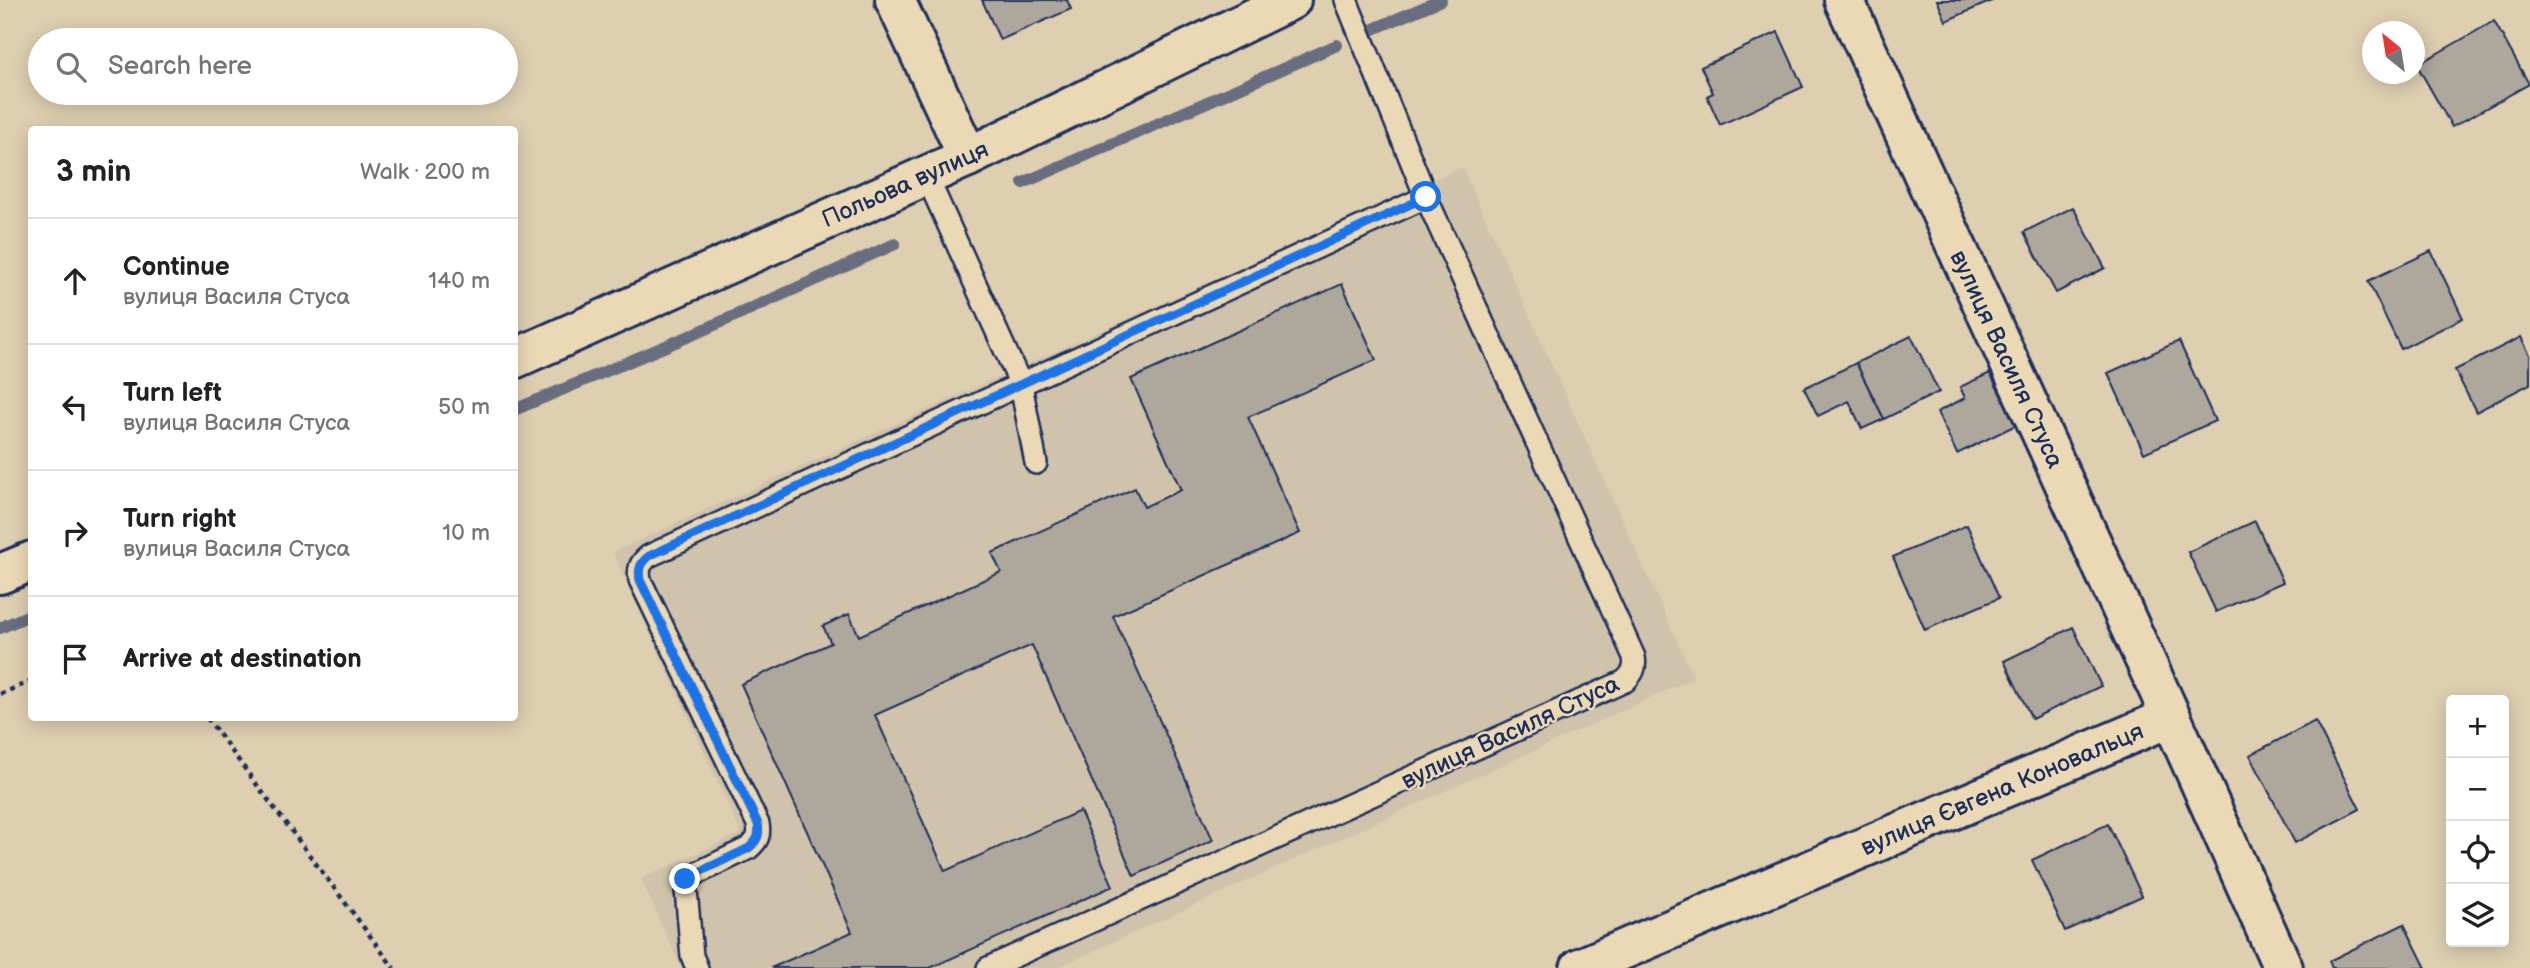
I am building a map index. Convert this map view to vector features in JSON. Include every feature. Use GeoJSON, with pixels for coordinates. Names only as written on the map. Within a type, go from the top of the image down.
{"type":"FeatureCollection","features":[{"type":"Feature","properties":{"kind":"street"},"geometry":{"type":"LineString","coordinates":[[895,0],[968,157]]}},
{"type":"Feature","properties":{"kind":"street","name":"Польова вулиця"},"geometry":{"type":"LineString","coordinates":[[518,357],[968,157],[1291,0]]}},
{"type":"Feature","properties":{"kind":"street","name":"вулиця Василя Стуса"},"geometry":{"type":"LineString","coordinates":[[1844,0],[2171,717]]}},
{"type":"Feature","properties":{"kind":"street"},"geometry":{"type":"LineString","coordinates":[[0,574],[28,563]]}},
{"type":"Feature","properties":{"kind":"street","name":"вулиця Євгена Коновальця"},"geometry":{"type":"LineString","coordinates":[[1580,968],[2171,717],[2283,968]]}},
{"type":"Feature","properties":{"kind":"lane","name":"вулиця Василя Стуса"},"geometry":{"type":"LineString","coordinates":[[988,968],[1625,681],[1632,675],[1634,657],[1426,197],[1346,0]]}},
{"type":"Feature","properties":{"kind":"lane"},"geometry":{"type":"LineString","coordinates":[[926,176],[1021,384],[1036,463]]}},
{"type":"Feature","properties":{"kind":"lane"},"geometry":{"type":"LineString","coordinates":[[697,968],[692,957],[685,879],[749,848],[756,842],[758,824],[640,580],[642,562],[649,556],[1426,197]]}},
{"type":"Feature","properties":{"kind":"path"},"geometry":{"type":"LineString","coordinates":[[0,694],[28,683]]}},
{"type":"Feature","properties":{"kind":"path"},"geometry":{"type":"LineString","coordinates":[[209,721],[394,968]]}},
{"type":"Feature","properties":{"kind":"shaded area"},"geometry":{"type":"Polygon","coordinates":[[[1462,167],[1694,678],[1056,968],[681,968],[641,879],[741,833],[613,552],[1462,167]]]}},
{"type":"Feature","properties":{"kind":"building"},"geometry":{"type":"Polygon","coordinates":[[[982,0],[1067,0],[1071,9],[1000,40],[982,0]]]}},
{"type":"Feature","properties":{"kind":"building"},"geometry":{"type":"Polygon","coordinates":[[[1937,0],[1994,0],[1946,21],[1937,0]]]}},
{"type":"Feature","properties":{"kind":"building"},"geometry":{"type":"Polygon","coordinates":[[[2494,21],[2529,84],[2452,127],[2425,79],[2425,60],[2494,21]]]}},
{"type":"Feature","properties":{"kind":"building"},"geometry":{"type":"Polygon","coordinates":[[[1778,32],[1803,87],[1720,125],[1707,96],[1713,93],[1701,67],[1778,32]]]}},
{"type":"Feature","properties":{"kind":"building"},"geometry":{"type":"Polygon","coordinates":[[[2073,207],[2105,268],[2056,293],[2024,232],[2073,207]]]}},
{"type":"Feature","properties":{"kind":"building"},"geometry":{"type":"Polygon","coordinates":[[[2431,251],[2463,318],[2401,349],[2368,281],[2431,251]]]}},
{"type":"Feature","properties":{"kind":"building"},"geometry":{"type":"Polygon","coordinates":[[[1342,284],[1376,360],[1248,417],[1300,533],[1113,616],[1213,840],[1134,876],[1032,645],[875,715],[945,871],[1080,811],[1113,886],[930,968],[771,968],[852,932],[741,684],[831,643],[823,626],[849,614],[859,636],[1001,572],[992,553],[1135,488],[1144,507],[1181,490],[1131,379],[1342,284]]]}},
{"type":"Feature","properties":{"kind":"building"},"geometry":{"type":"Polygon","coordinates":[[[1911,336],[1939,392],[1884,419],[1856,363],[1911,336]]]}},
{"type":"Feature","properties":{"kind":"building"},"geometry":{"type":"Polygon","coordinates":[[[2521,337],[2530,355],[2530,384],[2476,412],[2455,370],[2521,337]]]}},
{"type":"Feature","properties":{"kind":"building"},"geometry":{"type":"Polygon","coordinates":[[[2179,341],[2215,421],[2144,453],[2108,373],[2179,341]]]}},
{"type":"Feature","properties":{"kind":"building"},"geometry":{"type":"Polygon","coordinates":[[[1856,363],[1884,419],[1862,429],[1849,401],[1818,416],[1804,388],[1856,363]]]}},
{"type":"Feature","properties":{"kind":"building"},"geometry":{"type":"Polygon","coordinates":[[[1990,373],[2016,425],[1957,454],[1937,412],[1965,398],[1960,387],[1990,373]]]}},
{"type":"Feature","properties":{"kind":"building"},"geometry":{"type":"Polygon","coordinates":[[[2255,521],[2283,582],[2216,612],[2188,552],[2255,521]]]}},
{"type":"Feature","properties":{"kind":"building"},"geometry":{"type":"Polygon","coordinates":[[[1967,525],[1999,598],[1925,630],[1893,557],[1967,525]]]}},
{"type":"Feature","properties":{"kind":"building"},"geometry":{"type":"Polygon","coordinates":[[[2073,627],[2101,686],[2032,719],[2004,661],[2073,627]]]}},
{"type":"Feature","properties":{"kind":"building"},"geometry":{"type":"Polygon","coordinates":[[[2315,721],[2360,809],[2295,843],[2250,755],[2315,721]]]}},
{"type":"Feature","properties":{"kind":"building"},"geometry":{"type":"Polygon","coordinates":[[[2108,824],[2142,896],[2065,931],[2032,860],[2108,824]]]}},
{"type":"Feature","properties":{"kind":"building"},"geometry":{"type":"Polygon","coordinates":[[[2404,924],[2426,968],[2332,968],[2329,961],[2404,924]]]}},
{"type":"Feature","properties":{"kind":"waterway"},"geometry":{"type":"LineString","coordinates":[[1369,31],[1441,0]]}},
{"type":"Feature","properties":{"kind":"waterway"},"geometry":{"type":"LineString","coordinates":[[1023,183],[1337,45]]}},
{"type":"Feature","properties":{"kind":"waterway"},"geometry":{"type":"LineString","coordinates":[[518,408],[692,335],[895,244]]}},
{"type":"Feature","properties":{"kind":"waterway"},"geometry":{"type":"LineString","coordinates":[[0,628],[28,616]]}},
{"type":"Feature","properties":{"kind":"route"},"geometry":{"type":"LineString","coordinates":[[685,879],[749,848],[756,842],[758,824],[640,580],[642,562],[649,556],[1426,197]]}}]}
